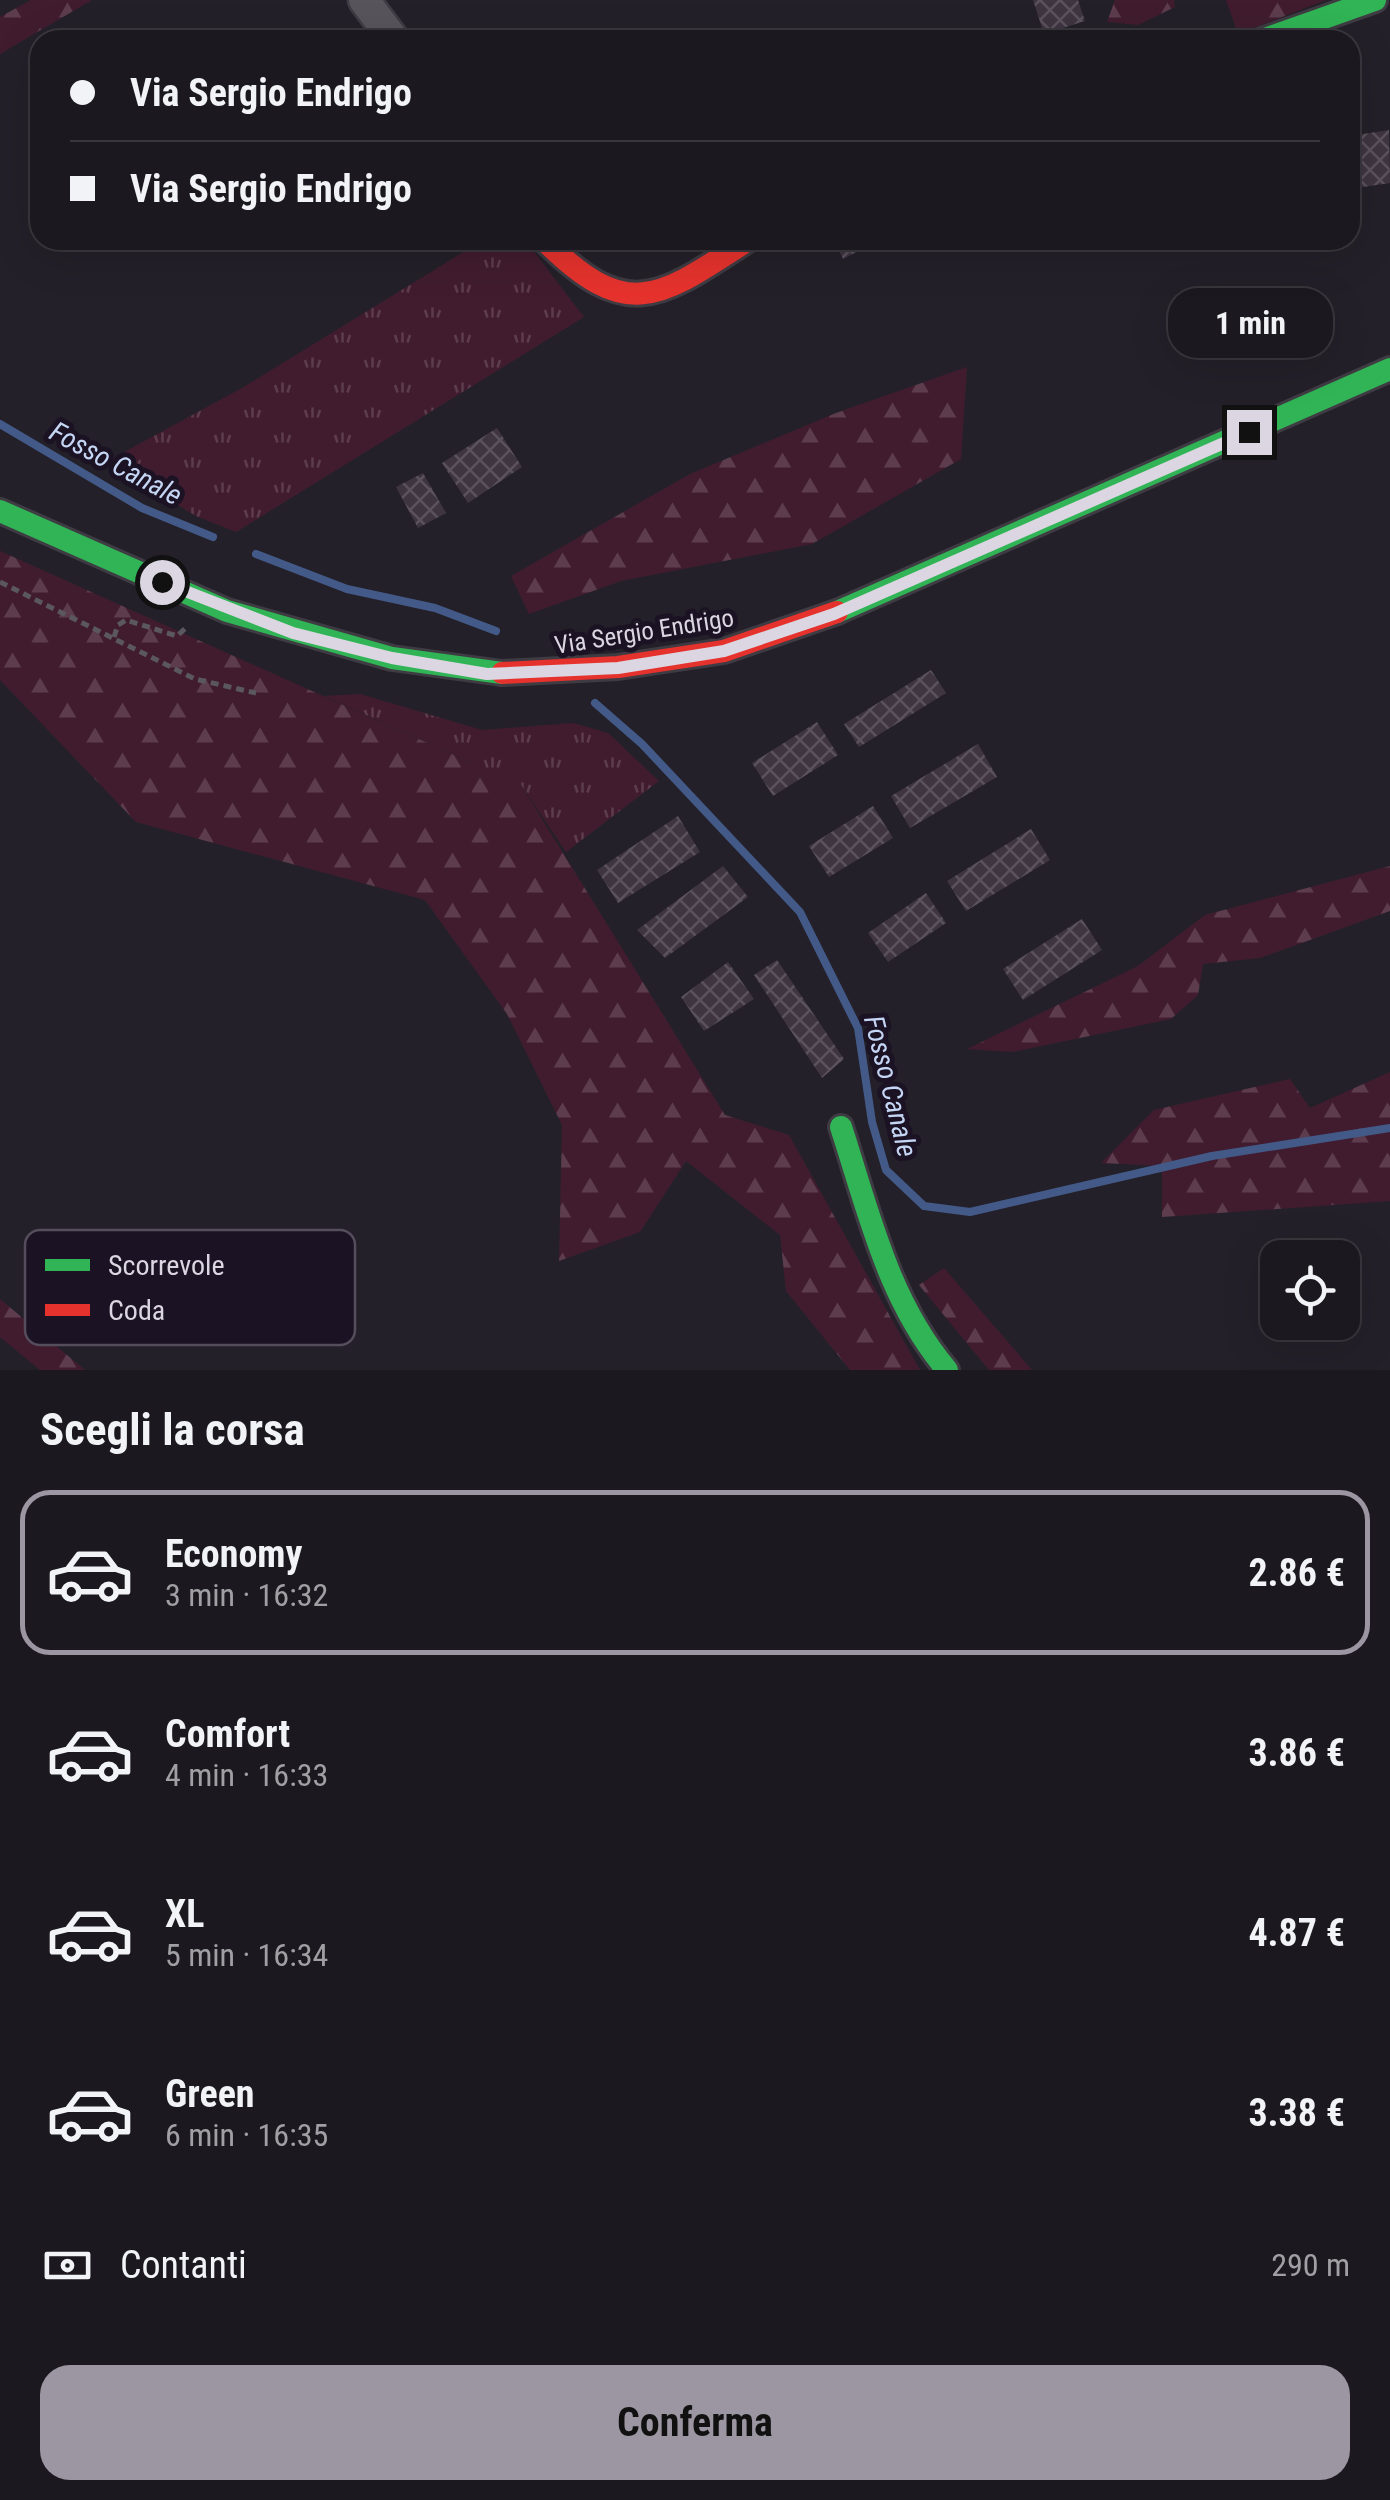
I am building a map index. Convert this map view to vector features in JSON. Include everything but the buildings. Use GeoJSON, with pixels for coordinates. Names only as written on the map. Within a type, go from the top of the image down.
{"type":"FeatureCollection","features":[{"type":"Feature","properties":{"kind":"street"},"geometry":{"type":"LineString","coordinates":[[364,0],[386,30]]}},
{"type":"Feature","properties":{"kind":"street"},"geometry":{"type":"LineString","coordinates":[[1290,30],[1375,0]]}},
{"type":"Feature","properties":{"kind":"street"},"geometry":{"type":"LineString","coordinates":[[554,250],[586,283],[632,298],[674,287],[732,250]]}},
{"type":"Feature","properties":{"kind":"street","name":"Via Sergio Endrigo"},"geometry":{"type":"LineString","coordinates":[[0,511],[227,610],[343,646],[487,674],[618,668],[724,651],[834,614],[1390,369]]}},
{"type":"Feature","properties":{"kind":"street"},"geometry":{"type":"LineString","coordinates":[[842,1128],[892,1280],[932,1355],[947,1370]]}},
{"type":"Feature","properties":{"kind":"path"},"geometry":{"type":"LineString","coordinates":[[0,582],[195,679],[256,693]]}},
{"type":"Feature","properties":{"kind":"path"},"geometry":{"type":"LineString","coordinates":[[114,637],[118,625],[126,620],[178,636],[193,618]]}},
{"type":"Feature","properties":{"kind":"green space"},"geometry":{"type":"Polygon","coordinates":[[[31,0],[92,0],[41,30],[30,30],[30,36],[0,54],[0,17],[31,0]]]}},
{"type":"Feature","properties":{"kind":"green space"},"geometry":{"type":"Polygon","coordinates":[[[1115,0],[1174,0],[1175,7],[1138,25],[1107,22],[1115,0]]]}},
{"type":"Feature","properties":{"kind":"green space"},"geometry":{"type":"Polygon","coordinates":[[[1226,0],[1326,0],[1248,30],[1237,30],[1226,0]]]}},
{"type":"Feature","properties":{"kind":"green space"},"geometry":{"type":"Polygon","coordinates":[[[467,250],[533,250],[584,317],[236,532],[196,516],[106,462],[242,388],[467,250]]]}},
{"type":"Feature","properties":{"kind":"green space"},"geometry":{"type":"Polygon","coordinates":[[[967,367],[961,459],[812,544],[621,581],[529,614],[511,576],[690,474],[836,413],[967,367]]]}},
{"type":"Feature","properties":{"kind":"green space"},"geometry":{"type":"Polygon","coordinates":[[[0,551],[521,785],[725,1115],[789,1135],[920,1370],[850,1370],[786,1291],[780,1235],[686,1161],[640,1232],[559,1261],[562,1125],[507,1014],[425,900],[136,822],[0,680],[0,551]]]}},
{"type":"Feature","properties":{"kind":"green space"},"geometry":{"type":"Polygon","coordinates":[[[360,694],[482,730],[573,723],[608,733],[659,781],[566,852],[521,785],[324,696],[360,694]]]}},
{"type":"Feature","properties":{"kind":"green space"},"geometry":{"type":"Polygon","coordinates":[[[1390,866],[1390,911],[1260,958],[1203,964],[1198,995],[1171,1019],[1012,1052],[967,1049],[1138,966],[1205,915],[1390,866]]]}},
{"type":"Feature","properties":{"kind":"green space"},"geometry":{"type":"Polygon","coordinates":[[[1390,1072],[1390,1201],[1162,1217],[1162,1166],[1101,1163],[1154,1110],[1290,1079],[1310,1108],[1390,1072]]]}},
{"type":"Feature","properties":{"kind":"green space"},"geometry":{"type":"Polygon","coordinates":[[[944,1268],[1032,1370],[989,1370],[919,1285],[944,1268]]]}},
{"type":"Feature","properties":{"kind":"green space"},"geometry":{"type":"Polygon","coordinates":[[[0,1299],[25,1320],[25,1345],[55,1345],[85,1370],[40,1370],[0,1337],[0,1299]]]}},
{"type":"Feature","properties":{"kind":"waterway","name":"Fosso Canale"},"geometry":{"type":"LineString","coordinates":[[0,424],[142,508],[213,537]]}},
{"type":"Feature","properties":{"kind":"waterway","name":"Fosso Canale"},"geometry":{"type":"LineString","coordinates":[[256,554],[347,589],[435,608],[496,631]]}},
{"type":"Feature","properties":{"kind":"waterway","name":"Fosso Canale"},"geometry":{"type":"LineString","coordinates":[[595,703],[642,744],[800,912],[858,1028],[872,1122],[886,1170],[924,1206],[970,1212],[1212,1156],[1390,1128]]}},
{"type":"Feature","properties":{"kind":"traffic: fast"},"geometry":{"type":"LineString","coordinates":[[1290,30],[1375,0]]}},
{"type":"Feature","properties":{"kind":"traffic: fast"},"geometry":{"type":"LineString","coordinates":[[837,612],[1390,369]]}},
{"type":"Feature","properties":{"kind":"traffic: fast"},"geometry":{"type":"LineString","coordinates":[[0,511],[227,611],[392,658],[502,673]]}},
{"type":"Feature","properties":{"kind":"traffic: fast"},"geometry":{"type":"LineString","coordinates":[[841,1127],[895,1285],[909,1315],[947,1370]]}},
{"type":"Feature","properties":{"kind":"traffic: jam"},"geometry":{"type":"LineString","coordinates":[[555,250],[599,284],[622,292],[644,293],[666,288],[732,250]]}},
{"type":"Feature","properties":{"kind":"traffic: jam"},"geometry":{"type":"LineString","coordinates":[[502,673],[618,667],[724,651],[837,612]]}},
{"type":"Feature","properties":{"kind":"route"},"geometry":{"type":"LineString","coordinates":[[162,582],[293,633],[392,658],[487,674],[618,668],[724,651],[834,614],[1249,432]]}}]}
